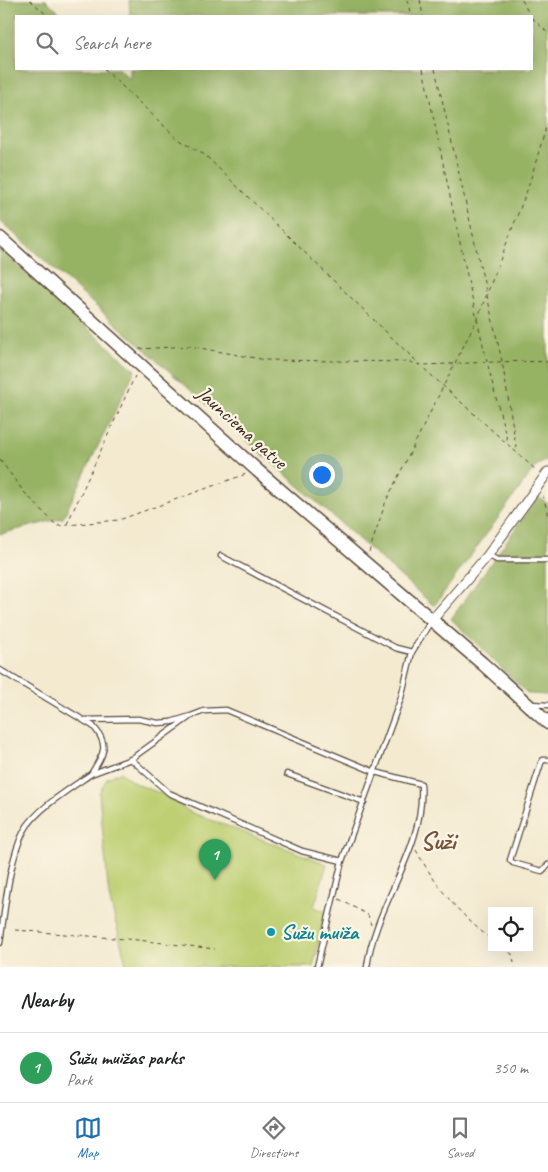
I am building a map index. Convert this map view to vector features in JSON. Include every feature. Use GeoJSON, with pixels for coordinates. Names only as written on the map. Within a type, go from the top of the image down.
{"type":"FeatureCollection","features":[{"type":"Feature","properties":{"kind":"main road","name":"Jaunciema gatve"},"geometry":{"type":"LineString","coordinates":[[0,238],[258,470],[432,620],[548,724]]}},
{"type":"Feature","properties":{"kind":"street"},"geometry":{"type":"LineString","coordinates":[[432,620],[488,555],[545,476]]}},
{"type":"Feature","properties":{"kind":"lane"},"geometry":{"type":"LineString","coordinates":[[488,555],[497,560],[548,560]]}},
{"type":"Feature","properties":{"kind":"lane"},"geometry":{"type":"LineString","coordinates":[[221,556],[396,648],[412,652]]}},
{"type":"Feature","properties":{"kind":"lane"},"geometry":{"type":"LineString","coordinates":[[317,967],[342,861],[401,698],[412,652],[432,620]]}},
{"type":"Feature","properties":{"kind":"lane"},"geometry":{"type":"LineString","coordinates":[[0,670],[93,726],[102,736],[104,750],[91,774]]}},
{"type":"Feature","properties":{"kind":"lane"},"geometry":{"type":"LineString","coordinates":[[526,704],[548,705]]}},
{"type":"Feature","properties":{"kind":"lane"},"geometry":{"type":"LineString","coordinates":[[82,720],[138,719],[158,723],[171,722],[210,710],[226,710],[375,772],[420,784],[422,805],[412,842],[373,937],[367,967]]}},
{"type":"Feature","properties":{"kind":"lane"},"geometry":{"type":"LineString","coordinates":[[0,942],[12,869],[25,830],[47,806],[91,774],[131,759],[191,716]]}},
{"type":"Feature","properties":{"kind":"lane"},"geometry":{"type":"LineString","coordinates":[[131,759],[169,793],[302,851],[342,861]]}},
{"type":"Feature","properties":{"kind":"lane"},"geometry":{"type":"LineString","coordinates":[[548,760],[543,760],[541,763],[510,860],[513,863],[542,871],[548,865]]}},
{"type":"Feature","properties":{"kind":"lane"},"geometry":{"type":"LineString","coordinates":[[287,774],[364,802]]}},
{"type":"Feature","properties":{"kind":"path"},"geometry":{"type":"LineString","coordinates":[[30,0],[47,15]]}},
{"type":"Feature","properties":{"kind":"path"},"geometry":{"type":"LineString","coordinates":[[407,0],[411,15]]}},
{"type":"Feature","properties":{"kind":"path"},"geometry":{"type":"LineString","coordinates":[[420,0],[424,15]]}},
{"type":"Feature","properties":{"kind":"path"},"geometry":{"type":"LineString","coordinates":[[522,0],[530,15]]}},
{"type":"Feature","properties":{"kind":"path"},"geometry":{"type":"LineString","coordinates":[[533,19],[548,33]]}},
{"type":"Feature","properties":{"kind":"path"},"geometry":{"type":"LineString","coordinates":[[105,70],[178,139],[205,155],[420,365],[545,476],[548,516]]}},
{"type":"Feature","properties":{"kind":"path"},"geometry":{"type":"LineString","coordinates":[[423,70],[478,317],[486,363],[508,443]]}},
{"type":"Feature","properties":{"kind":"path"},"geometry":{"type":"LineString","coordinates":[[435,70],[502,361],[517,452]]}},
{"type":"Feature","properties":{"kind":"path"},"geometry":{"type":"LineString","coordinates":[[365,562],[386,502],[478,317],[528,188],[548,121]]}},
{"type":"Feature","properties":{"kind":"path"},"geometry":{"type":"LineString","coordinates":[[126,350],[189,346],[266,360],[410,362],[420,365],[502,361],[548,362]]}},
{"type":"Feature","properties":{"kind":"path"},"geometry":{"type":"LineString","coordinates":[[67,525],[141,364]]}},
{"type":"Feature","properties":{"kind":"path"},"geometry":{"type":"LineString","coordinates":[[0,460],[24,492],[57,526],[119,520],[171,503],[212,485],[258,470]]}},
{"type":"Feature","properties":{"kind":"path"},"geometry":{"type":"LineString","coordinates":[[412,842],[442,894],[466,920],[488,937]]}},
{"type":"Feature","properties":{"kind":"path"},"geometry":{"type":"LineString","coordinates":[[334,896],[368,915],[373,937]]}},
{"type":"Feature","properties":{"kind":"path"},"geometry":{"type":"LineString","coordinates":[[15,930],[138,940],[214,949]]}},
{"type":"Feature","properties":{"kind":"path"},"geometry":{"type":"LineString","coordinates":[[509,952],[512,954],[515,967]]}},
{"type":"Feature","properties":{"kind":"green space"},"geometry":{"type":"Polygon","coordinates":[[[0,0],[46,0],[62,15],[15,15],[15,70],[120,70],[130,79],[130,70],[533,70],[533,15],[130,15],[129,0],[548,0],[548,459],[536,466],[434,606],[0,221],[0,0]]]}},
{"type":"Feature","properties":{"kind":"green space"},"geometry":{"type":"Polygon","coordinates":[[[0,250],[135,370],[63,518],[0,534],[0,250]]]}},
{"type":"Feature","properties":{"kind":"green space"},"geometry":{"type":"Polygon","coordinates":[[[538,497],[548,504],[548,695],[528,694],[451,619],[538,497]]]}},
{"type":"Feature","properties":{"kind":"green space"},"geometry":{"type":"Polygon","coordinates":[[[120,772],[134,783],[162,794],[190,812],[327,864],[314,907],[325,911],[313,967],[127,967],[109,896],[99,793],[107,778],[120,772]]]}},
{"type":"Feature","properties":{"kind":"place","name":"Sužu muižas parks"},"geometry":{"type":"Point","coordinates":[215,880]}},
{"type":"Feature","properties":{"kind":"place","name":"Sužu muiža"},"geometry":{"type":"Point","coordinates":[271,932]}},
{"type":"Feature","properties":{"kind":"district","name":"Suži"},"geometry":{"type":"Point","coordinates":[438,840]}}]}
